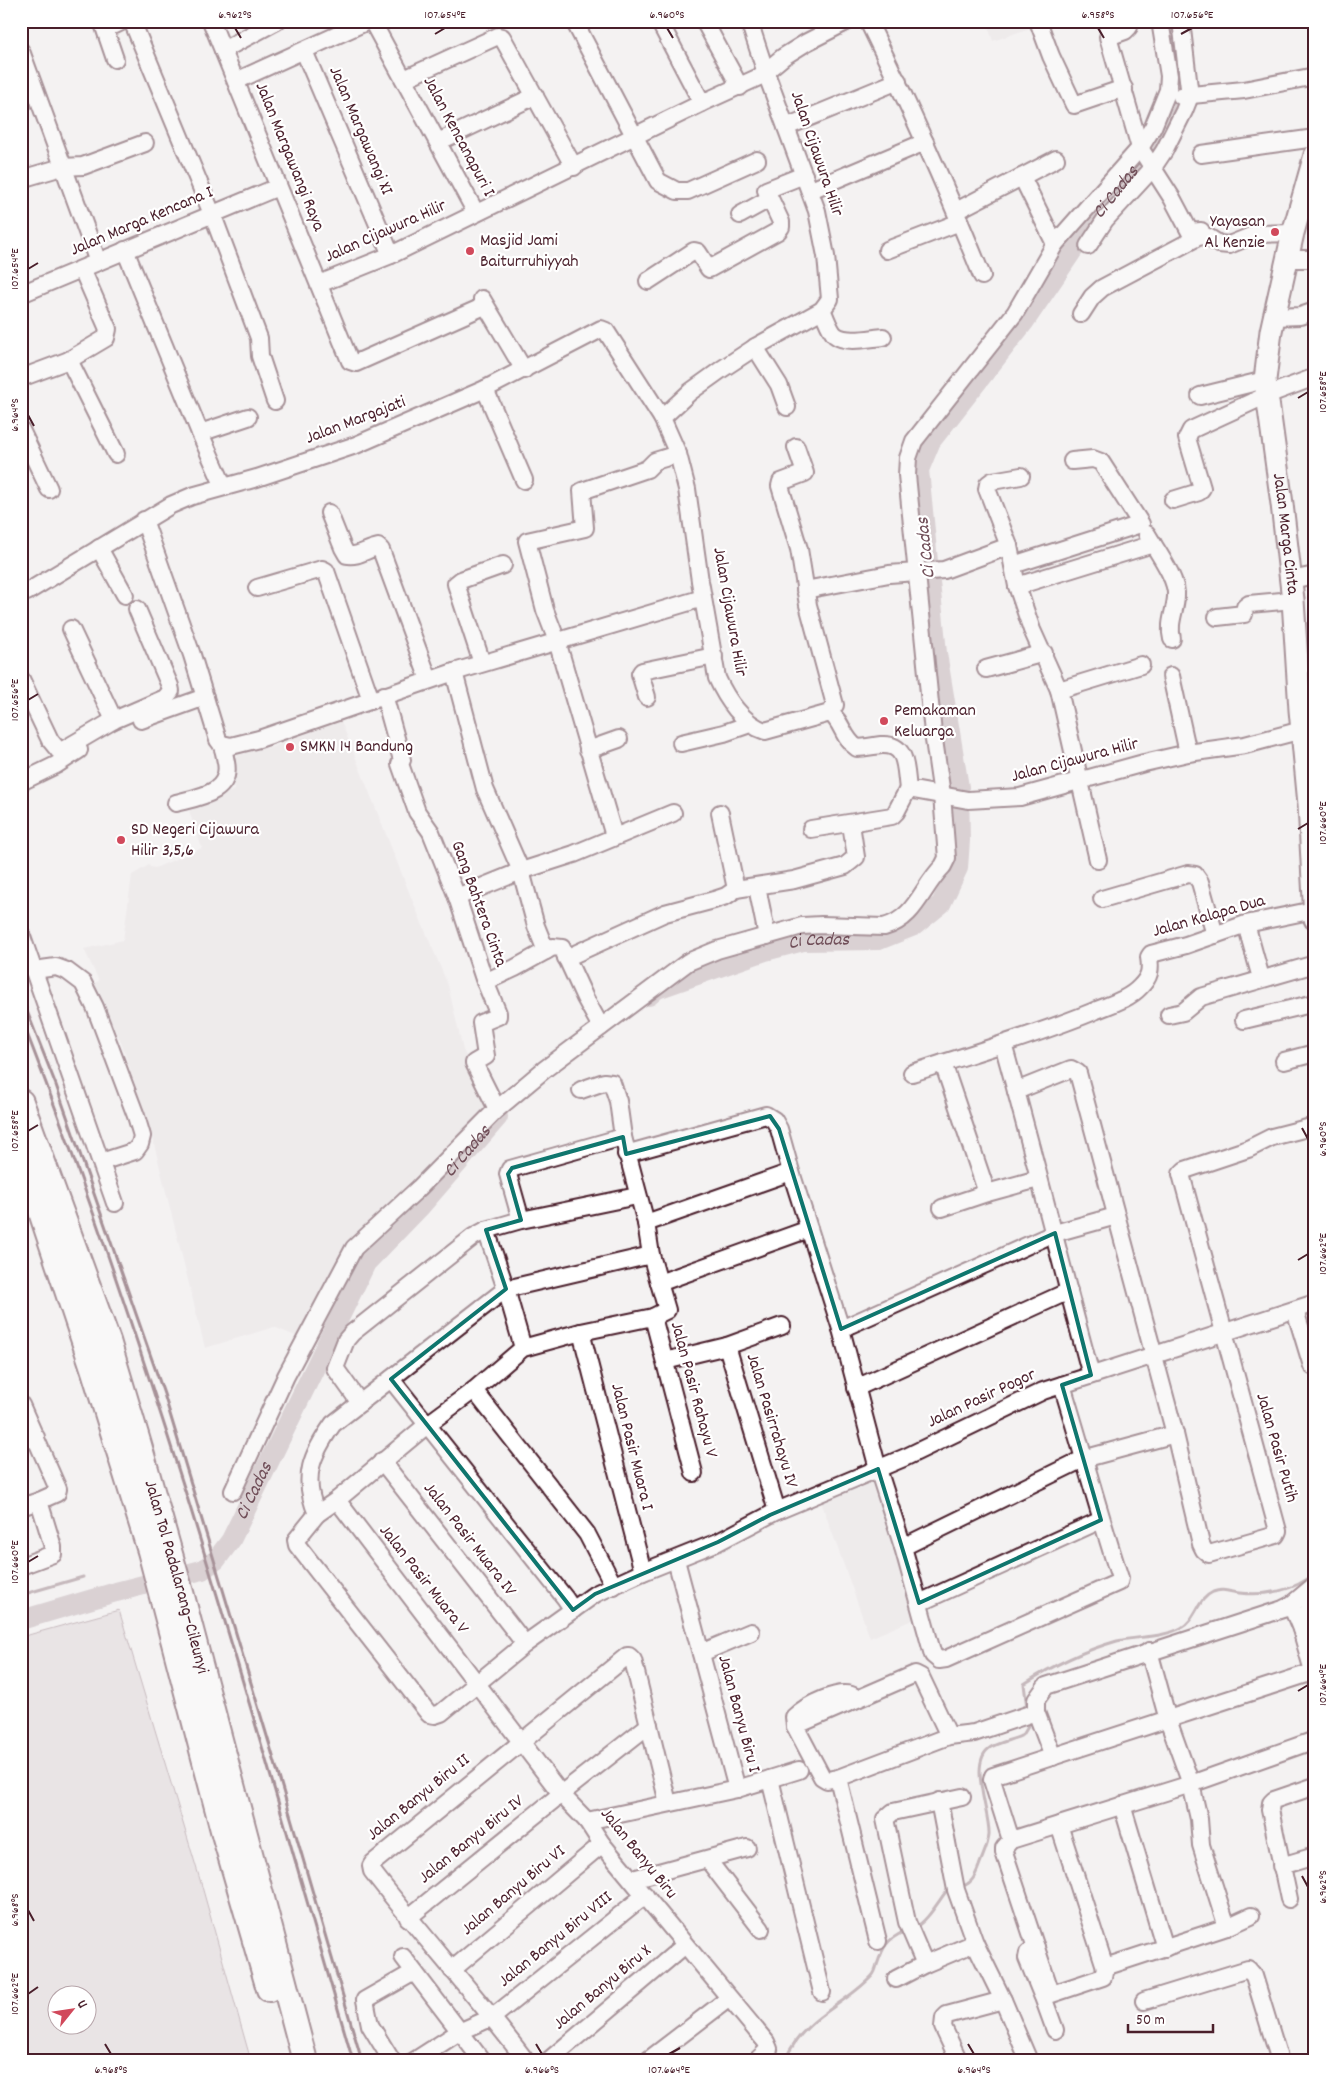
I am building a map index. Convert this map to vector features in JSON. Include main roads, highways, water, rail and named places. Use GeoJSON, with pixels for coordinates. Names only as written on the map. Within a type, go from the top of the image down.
{"type":"FeatureCollection","features":[{"type":"Feature","properties":{"kind":"highway","name":"Jalan Tol Padalarang–Cileunyi"},"geometry":{"type":"LineString","coordinates":[[21,1102],[108,1342],[159,1550],[305,2061]]}},
{"type":"Feature","properties":{"kind":"highway","name":"Jalan Tol Padalarang–Cileunyi"},"geometry":{"type":"LineString","coordinates":[[21,1152],[94,1371],[159,1550]]}},
{"type":"Feature","properties":{"kind":"highway","name":"Jalan Tol Padalarang–Cileunyi"},"geometry":{"type":"LineString","coordinates":[[173,1598],[224,1834],[289,2061]]}},
{"type":"Feature","properties":{"kind":"main road","name":"Jalan Marga Cinta"},"geometry":{"type":"LineString","coordinates":[[1314,914],[1314,875],[1309,790],[1301,719],[1292,590],[1279,475],[1266,388],[1267,351],[1274,317],[1293,233],[1315,155]]}},
{"type":"Feature","properties":{"kind":"waterway","name":"Ci Cadas"},"geometry":{"type":"LineString","coordinates":[[649,996],[657,989],[765,951],[803,941],[879,940],[914,926],[941,904],[958,868],[960,840],[959,787],[937,653],[919,470],[931,441],[1025,321],[1088,228],[1141,162],[1182,101],[1181,90]]}},
{"type":"Feature","properties":{"kind":"waterway","name":"Ci Cadas"},"geometry":{"type":"LineString","coordinates":[[21,1620],[116,1592],[202,1570],[216,1560],[231,1540],[366,1263],[421,1206],[498,1117]]}},
{"type":"Feature","properties":{"kind":"waterway"},"geometry":{"type":"LineString","coordinates":[[1027,1708],[1024,1684],[1069,1659],[1117,1641],[1158,1635],[1181,1628],[1190,1620],[1203,1599],[1213,1592],[1223,1590],[1249,1594],[1269,1593],[1289,1588],[1315,1573]]}},
{"type":"Feature","properties":{"kind":"waterway"},"geometry":{"type":"LineString","coordinates":[[21,1595],[83,1577]]}},
{"type":"Feature","properties":{"kind":"waterway"},"geometry":{"type":"LineString","coordinates":[[959,1887],[967,1884],[974,1877],[989,1838],[980,1775],[984,1754],[994,1745],[1023,1735],[1029,1725],[1028,1720]]}},
{"type":"Feature","properties":{"kind":"waterway"},"geometry":{"type":"LineString","coordinates":[[915,1927],[928,1916],[948,1889],[951,1889]]}},
{"type":"Feature","properties":{"kind":"waterway"},"geometry":{"type":"LineString","coordinates":[[787,2061],[786,2058],[803,2032],[825,2013],[861,1987],[872,1976],[881,1953],[889,1941],[905,1931]]}},
{"type":"Feature","properties":{"kind":"railway"},"geometry":{"type":"LineString","coordinates":[[21,996],[56,1085],[164,1394],[362,2061]]}},
{"type":"Feature","properties":{"kind":"railway"},"geometry":{"type":"LineString","coordinates":[[21,1018],[115,1275],[158,1405],[239,1667],[353,2061]]}},
{"type":"Feature","properties":{"kind":"place","name":"Yayasan Al Kenzie"},"geometry":{"type":"Point","coordinates":[1275,232]}},
{"type":"Feature","properties":{"kind":"place","name":"Masjid Jami Baiturruhiyyah"},"geometry":{"type":"Point","coordinates":[470,251]}},
{"type":"Feature","properties":{"kind":"place","name":"Pemakaman Keluarga"},"geometry":{"type":"Point","coordinates":[884,721]}},
{"type":"Feature","properties":{"kind":"place","name":"SMKN 14 Bandung"},"geometry":{"type":"Point","coordinates":[290,747]}},
{"type":"Feature","properties":{"kind":"place","name":"SD Negeri Cijawura Hilir 3,5,6"},"geometry":{"type":"Point","coordinates":[121,840]}}]}
